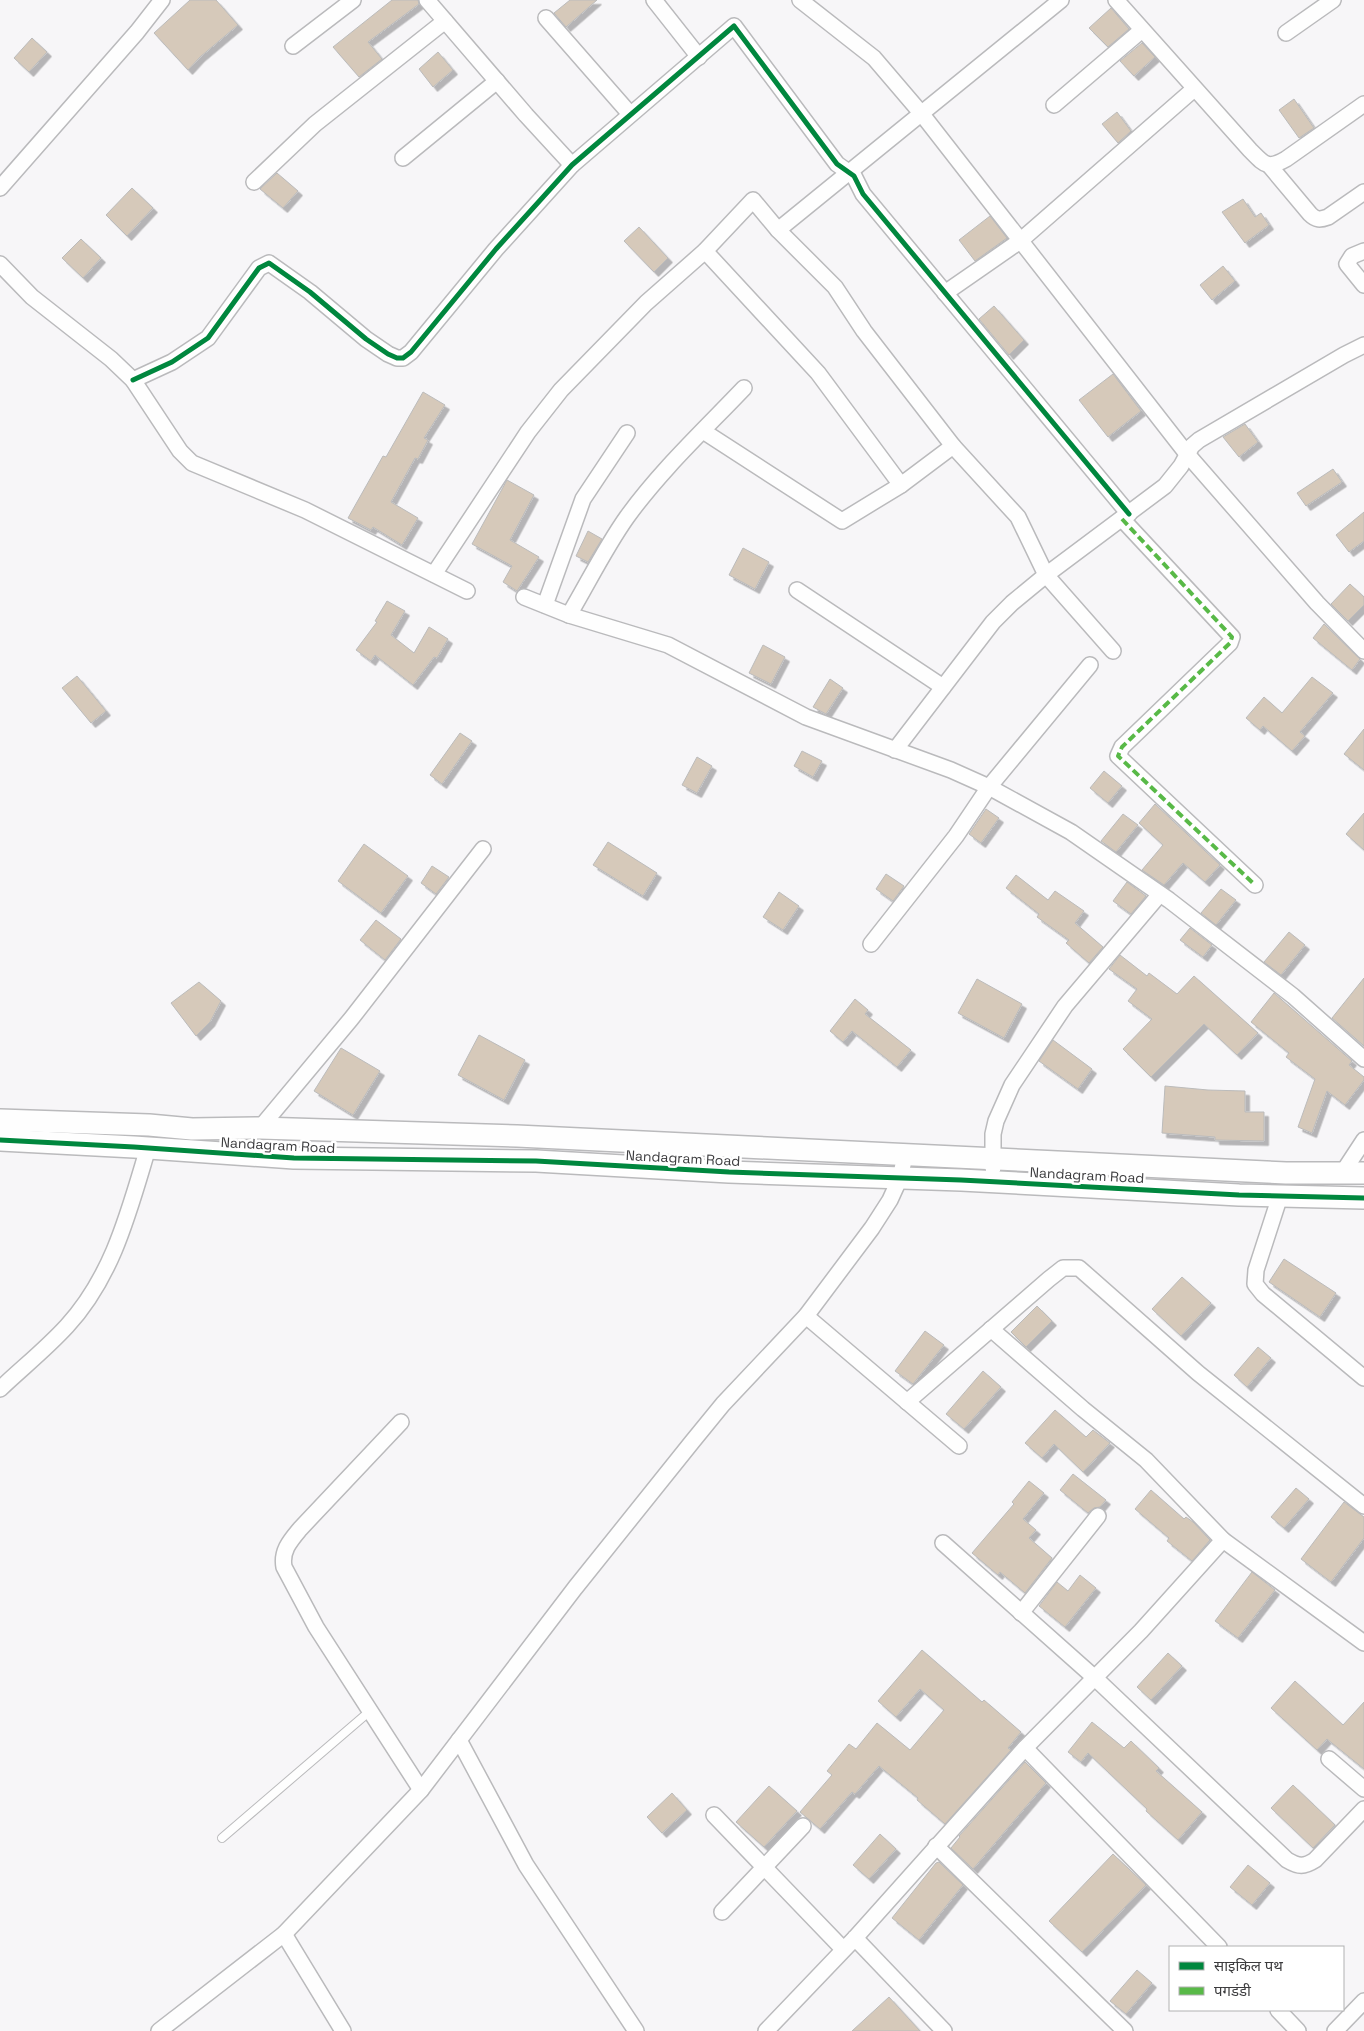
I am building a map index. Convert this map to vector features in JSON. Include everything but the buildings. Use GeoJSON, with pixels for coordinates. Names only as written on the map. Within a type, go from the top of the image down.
{"type":"FeatureCollection","features":[{"type":"Feature","properties":{"kind":"street"},"geometry":{"type":"LineString","coordinates":[[0,188],[137,32],[162,0]]}},
{"type":"Feature","properties":{"kind":"street"},"geometry":{"type":"LineString","coordinates":[[294,46],[353,0]]}},
{"type":"Feature","properties":{"kind":"street"},"geometry":{"type":"LineString","coordinates":[[427,0],[497,82],[572,165]]}},
{"type":"Feature","properties":{"kind":"street"},"geometry":{"type":"LineString","coordinates":[[654,0],[699,57]]}},
{"type":"Feature","properties":{"kind":"street"},"geometry":{"type":"LineString","coordinates":[[800,0],[874,58],[921,113],[1187,454],[1317,603],[1364,651]]}},
{"type":"Feature","properties":{"kind":"street"},"geometry":{"type":"LineString","coordinates":[[778,230],[1061,0]]}},
{"type":"Feature","properties":{"kind":"street"},"geometry":{"type":"LineString","coordinates":[[1116,0],[1194,89],[1250,150],[1269,166],[1310,214],[1321,220],[1364,192]]}},
{"type":"Feature","properties":{"kind":"street"},"geometry":{"type":"LineString","coordinates":[[1286,33],[1333,0]]}},
{"type":"Feature","properties":{"kind":"street"},"geometry":{"type":"LineString","coordinates":[[546,18],[630,114]]}},
{"type":"Feature","properties":{"kind":"street"},"geometry":{"type":"LineString","coordinates":[[254,182],[315,124],[445,21]]}},
{"type":"Feature","properties":{"kind":"street"},"geometry":{"type":"LineString","coordinates":[[133,380],[172,362],[208,338],[259,268],[269,263],[310,292],[366,339],[388,354],[397,358],[403,358],[411,352],[496,249],[572,165],[734,26],[837,164],[854,176],[864,194],[1126,516],[1232,637],[1230,643],[1122,747],[1118,756],[1255,885]]}},
{"type":"Feature","properties":{"kind":"street"},"geometry":{"type":"LineString","coordinates":[[1054,105],[1142,30]]}},
{"type":"Feature","properties":{"kind":"street"},"geometry":{"type":"LineString","coordinates":[[403,158],[497,82]]}},
{"type":"Feature","properties":{"kind":"street"},"geometry":{"type":"LineString","coordinates":[[945,292],[1020,240],[1194,89]]}},
{"type":"Feature","properties":{"kind":"street"},"geometry":{"type":"LineString","coordinates":[[1269,166],[1276,165],[1286,159],[1364,104]]}},
{"type":"Feature","properties":{"kind":"street"},"geometry":{"type":"LineString","coordinates":[[434,574],[528,432],[561,390],[646,303],[705,250],[754,200],[778,230],[835,286],[864,331],[953,446],[1018,517],[1046,575],[1113,651]]}},
{"type":"Feature","properties":{"kind":"street"},"geometry":{"type":"LineString","coordinates":[[705,250],[818,374],[901,485]]}},
{"type":"Feature","properties":{"kind":"street"},"geometry":{"type":"LineString","coordinates":[[1364,251],[1352,256],[1347,264],[1364,285]]}},
{"type":"Feature","properties":{"kind":"street"},"geometry":{"type":"LineString","coordinates":[[0,264],[32,297],[111,359],[133,380],[180,451],[192,463],[306,510],[467,591]]}},
{"type":"Feature","properties":{"kind":"street"},"geometry":{"type":"LineString","coordinates":[[895,750],[993,622],[1046,575],[1165,486],[1199,440],[1344,354],[1364,345]]}},
{"type":"Feature","properties":{"kind":"street"},"geometry":{"type":"LineString","coordinates":[[569,615],[626,518],[668,468],[744,388]]}},
{"type":"Feature","properties":{"kind":"street"},"geometry":{"type":"LineString","coordinates":[[703,431],[842,521],[901,485],[953,446]]}},
{"type":"Feature","properties":{"kind":"street"},"geometry":{"type":"LineString","coordinates":[[545,606],[583,499],[627,433]]}},
{"type":"Feature","properties":{"kind":"street"},"geometry":{"type":"LineString","coordinates":[[797,590],[943,688]]}},
{"type":"Feature","properties":{"kind":"street"},"geometry":{"type":"LineString","coordinates":[[524,597],[569,615],[668,645],[806,717],[951,770],[989,787],[1071,832],[1160,894],[1293,996],[1364,1059]]}},
{"type":"Feature","properties":{"kind":"street"},"geometry":{"type":"LineString","coordinates":[[871,944],[956,836],[989,787],[1090,665]]}},
{"type":"Feature","properties":{"kind":"street"},"geometry":{"type":"LineString","coordinates":[[260,1128],[351,1019],[483,849]]}},
{"type":"Feature","properties":{"kind":"street"},"geometry":{"type":"LineString","coordinates":[[993,1182],[993,1134],[996,1121],[1012,1085],[1065,1006],[1160,894]]}},
{"type":"Feature","properties":{"kind":"street","name":"Nandagram Road"},"geometry":{"type":"LineString","coordinates":[[4,1130],[149,1125],[192,1128],[260,1128],[517,1136],[1286,1173],[1364,1173]]}},
{"type":"Feature","properties":{"kind":"street","name":"Nandagram Road"},"geometry":{"type":"LineString","coordinates":[[4,1130],[148,1148],[294,1158],[536,1161],[729,1172],[1364,1198]]}},
{"type":"Feature","properties":{"kind":"street"},"geometry":{"type":"LineString","coordinates":[[412,1133],[412,1160]]}},
{"type":"Feature","properties":{"kind":"street"},"geometry":{"type":"LineString","coordinates":[[1343,1172],[1364,1140]]}},
{"type":"Feature","properties":{"kind":"street"},"geometry":{"type":"LineString","coordinates":[[0,1389],[67,1326],[96,1288],[112,1259],[125,1225],[148,1148]]}},
{"type":"Feature","properties":{"kind":"street"},"geometry":{"type":"LineString","coordinates":[[158,2031],[284,1934],[421,1790],[574,1588],[692,1442],[724,1404],[806,1316],[872,1228],[890,1200],[900,1178],[905,1156]]}},
{"type":"Feature","properties":{"kind":"street"},"geometry":{"type":"LineString","coordinates":[[1280,1196],[1256,1270],[1255,1284],[1263,1294],[1364,1378]]}},
{"type":"Feature","properties":{"kind":"street"},"geometry":{"type":"LineString","coordinates":[[907,1402],[1063,1268],[1079,1268],[1198,1373],[1364,1506]]}},
{"type":"Feature","properties":{"kind":"street"},"geometry":{"type":"LineString","coordinates":[[806,1316],[959,1446]]}},
{"type":"Feature","properties":{"kind":"street"},"geometry":{"type":"LineString","coordinates":[[991,1329],[1083,1410],[1146,1460],[1223,1540],[1364,1643]]}},
{"type":"Feature","properties":{"kind":"street"},"geometry":{"type":"LineString","coordinates":[[401,1422],[300,1529],[285,1548],[282,1557],[284,1567],[316,1627],[421,1790]]}},
{"type":"Feature","properties":{"kind":"street"},"geometry":{"type":"LineString","coordinates":[[1021,1613],[1098,1516]]}},
{"type":"Feature","properties":{"kind":"street"},"geometry":{"type":"LineString","coordinates":[[766,2031],[843,1949],[856,1938],[1025,1748],[1141,1632],[1223,1540]]}},
{"type":"Feature","properties":{"kind":"street"},"geometry":{"type":"LineString","coordinates":[[943,1544],[1095,1678],[1287,1860],[1296,1865],[1305,1866],[1315,1860],[1364,1809]]}},
{"type":"Feature","properties":{"kind":"street"},"geometry":{"type":"LineString","coordinates":[[459,1740],[526,1865],[636,2031]]}},
{"type":"Feature","properties":{"kind":"street"},"geometry":{"type":"LineString","coordinates":[[1025,1748],[1218,1946]]}},
{"type":"Feature","properties":{"kind":"street"},"geometry":{"type":"LineString","coordinates":[[1328,1759],[1364,1789]]}},
{"type":"Feature","properties":{"kind":"street"},"geometry":{"type":"LineString","coordinates":[[714,1815],[843,1949]]}},
{"type":"Feature","properties":{"kind":"street"},"geometry":{"type":"LineString","coordinates":[[722,1912],[803,1826]]}},
{"type":"Feature","properties":{"kind":"street"},"geometry":{"type":"LineString","coordinates":[[936,1846],[1125,2031]]}},
{"type":"Feature","properties":{"kind":"street"},"geometry":{"type":"LineString","coordinates":[[284,1934],[343,2031]]}},
{"type":"Feature","properties":{"kind":"street"},"geometry":{"type":"LineString","coordinates":[[856,1938],[944,2031]]}},
{"type":"Feature","properties":{"kind":"street"},"geometry":{"type":"LineString","coordinates":[[1336,2031],[1364,2001]]}},
{"type":"Feature","properties":{"kind":"street"},"geometry":{"type":"LineString","coordinates":[[1279,2011],[1298,2031]]}},
{"type":"Feature","properties":{"kind":"lane"},"geometry":{"type":"LineString","coordinates":[[222,1838],[370,1711]]}},
{"type":"Feature","properties":{"kind":"marked path"},"geometry":{"type":"LineString","coordinates":[[1122,519],[1232,637],[1230,643],[1122,747],[1118,756],[1255,885]]}},
{"type":"Feature","properties":{"kind":"cycle path"},"geometry":{"type":"LineString","coordinates":[[133,380],[172,362],[208,338],[259,268],[269,263],[310,292],[366,339],[388,354],[397,358],[403,358],[411,352],[496,249],[572,165],[734,26],[837,164],[854,176],[863,194],[1129,514]]}},
{"type":"Feature","properties":{"kind":"cycle path"},"geometry":{"type":"LineString","coordinates":[[0,1140],[294,1158],[536,1161],[729,1172],[961,1180],[1239,1195],[1364,1198]]}}]}
